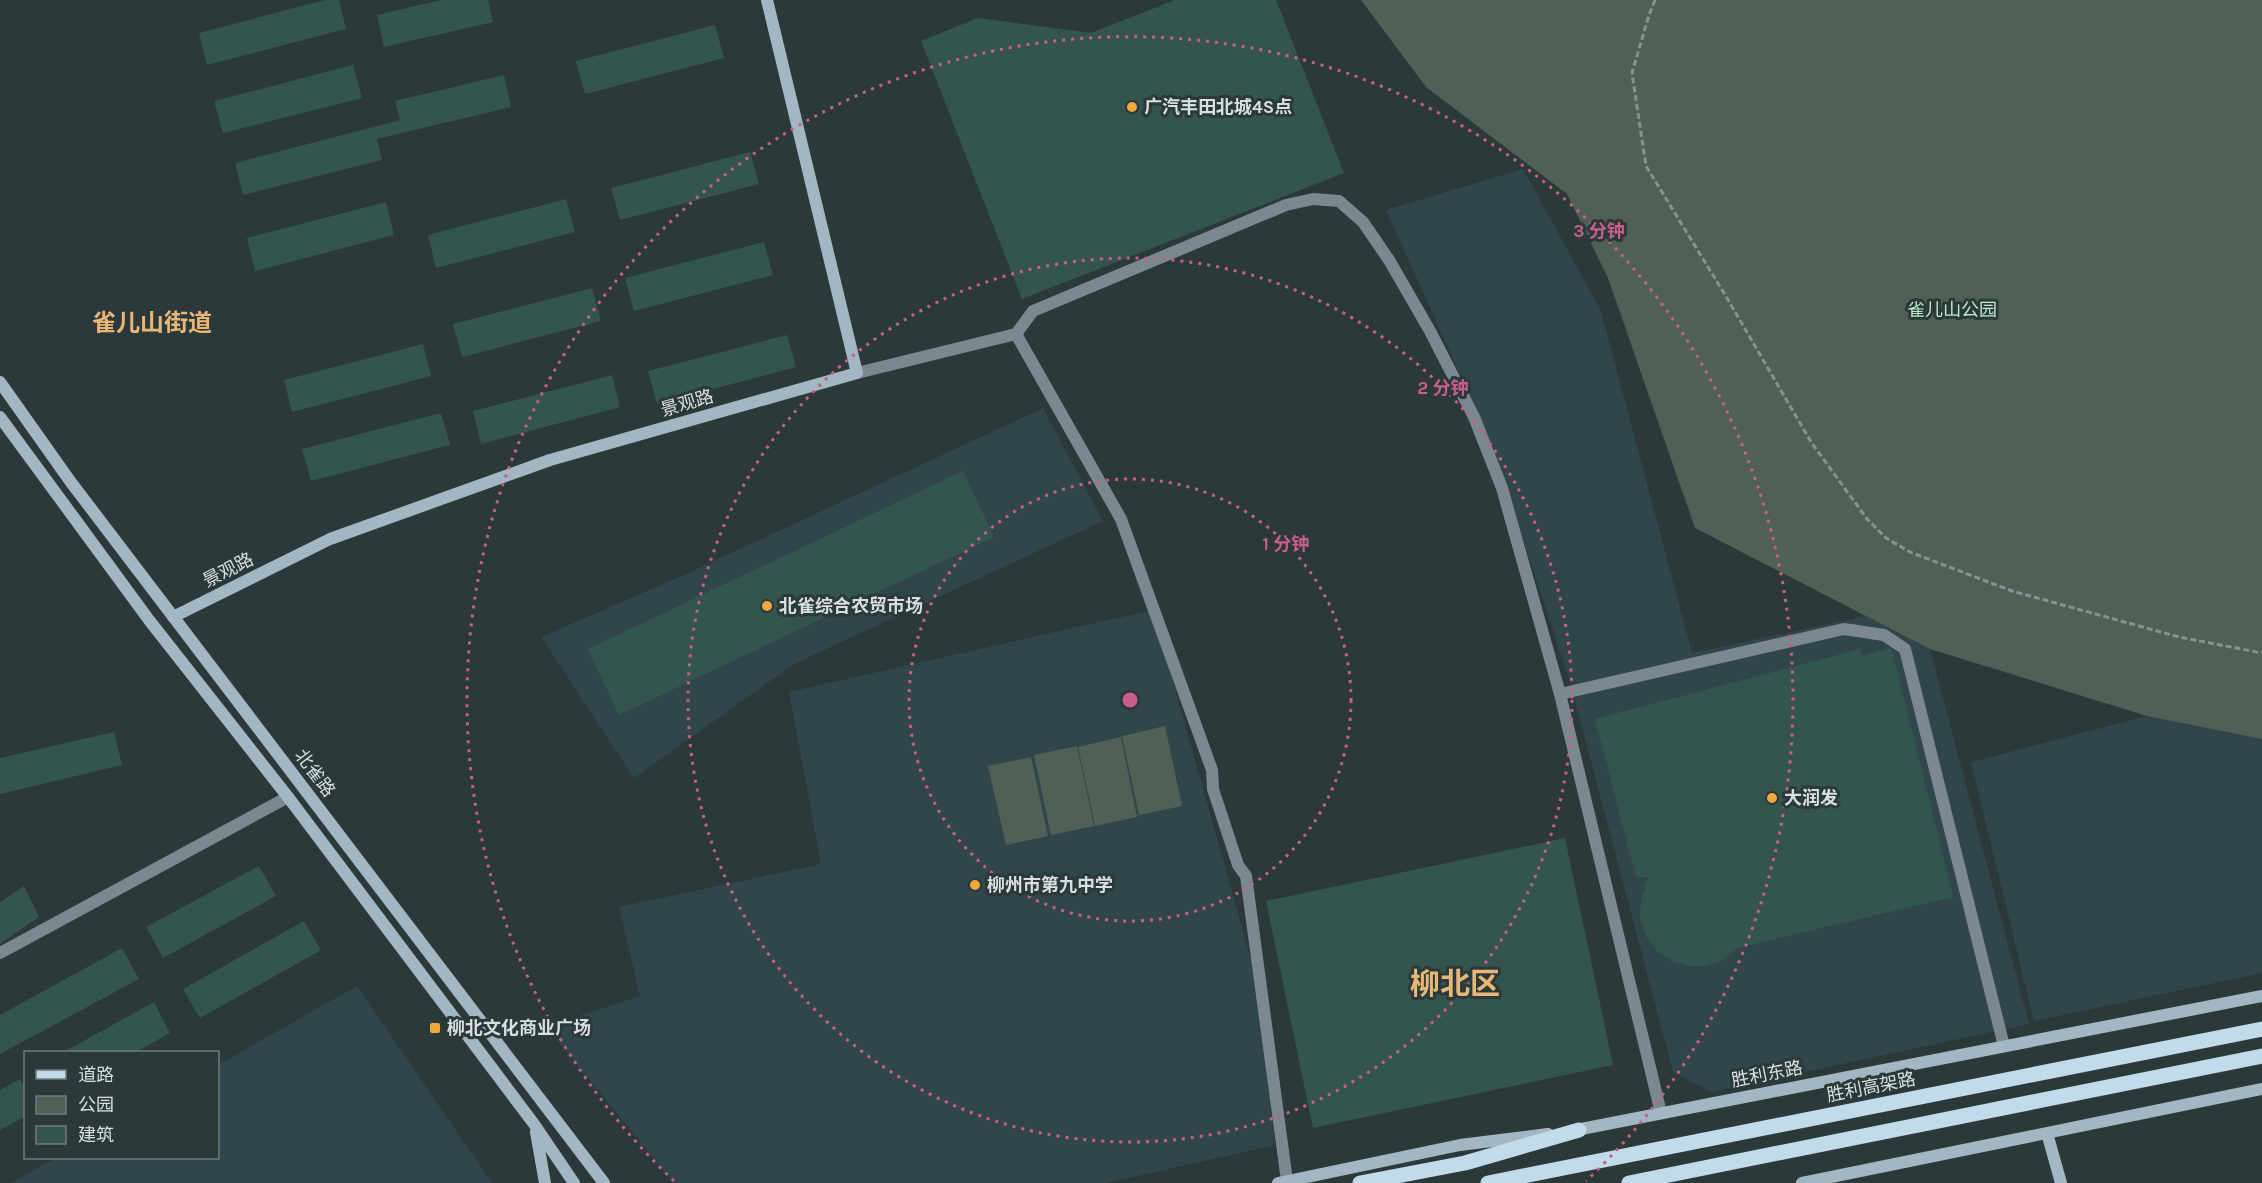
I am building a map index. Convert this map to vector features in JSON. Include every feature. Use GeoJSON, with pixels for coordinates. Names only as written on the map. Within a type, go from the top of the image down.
{"type":"FeatureCollection","features":[{"type":"Feature","properties":{"kind":"main road","name":"胜利高架路"},"geometry":{"type":"LineString","coordinates":[[1488,1183],[2262,1029]]}},
{"type":"Feature","properties":{"kind":"main road"},"geometry":{"type":"LineString","coordinates":[[1629,1183],[2262,1056]]}},
{"type":"Feature","properties":{"kind":"main road"},"geometry":{"type":"LineString","coordinates":[[1360,1183],[1465,1162],[1579,1130]]}},
{"type":"Feature","properties":{"kind":"street"},"geometry":{"type":"LineString","coordinates":[[767,0],[857,373],[1016,334],[1034,311],[1275,209],[1313,199],[1339,201],[1363,222],[1389,260],[1430,331],[1474,417],[1502,488],[1560,694],[1660,1113]]}},
{"type":"Feature","properties":{"kind":"street"},"geometry":{"type":"LineString","coordinates":[[1016,334],[1121,519],[1212,770],[1213,789],[1238,865],[1246,876],[1283,1182]]}},
{"type":"Feature","properties":{"kind":"street","name":"景观路"},"geometry":{"type":"LineString","coordinates":[[173,617],[330,538],[550,460],[857,373]]}},
{"type":"Feature","properties":{"kind":"street","name":"北雀路"},"geometry":{"type":"LineString","coordinates":[[0,382],[70,481],[604,1183]]}},
{"type":"Feature","properties":{"kind":"street","name":"北雀路"},"geometry":{"type":"LineString","coordinates":[[0,417],[149,620],[288,797],[534,1124],[574,1183]]}},
{"type":"Feature","properties":{"kind":"street"},"geometry":{"type":"LineString","coordinates":[[1560,694],[1844,629],[1884,634],[1905,650],[2004,1046]]}},
{"type":"Feature","properties":{"kind":"street"},"geometry":{"type":"LineString","coordinates":[[0,952],[288,797]]}},
{"type":"Feature","properties":{"kind":"street","name":"胜利东路"},"geometry":{"type":"LineString","coordinates":[[1283,1182],[1460,1145],[1579,1130],[2262,996]]}},
{"type":"Feature","properties":{"kind":"street"},"geometry":{"type":"LineString","coordinates":[[1802,1183],[2262,1089]]}},
{"type":"Feature","properties":{"kind":"street"},"geometry":{"type":"LineString","coordinates":[[534,1124],[545,1183]]}},
{"type":"Feature","properties":{"kind":"street"},"geometry":{"type":"LineString","coordinates":[[2047,1133],[2061,1183]]}},
{"type":"Feature","properties":{"kind":"path"},"geometry":{"type":"LineString","coordinates":[[1655,0],[1632,73],[1646,166],[1811,442],[1868,519],[1886,537],[1910,552],[2012,591],[2179,637],[2262,653]]}},
{"type":"Feature","properties":{"kind":"shaded area"},"geometry":{"type":"Polygon","coordinates":[[[1523,169],[1601,311],[1692,653],[1866,616],[1930,649],[2029,1024],[1711,1092],[1673,1072],[1570,682],[1492,445],[1386,210],[1523,169]]]}},
{"type":"Feature","properties":{"kind":"shaded area","name":"北雀综合农贸市场"},"geometry":{"type":"Polygon","coordinates":[[[1043,408],[1103,521],[794,664],[634,778],[541,637],[684,575],[1043,408]]]}},
{"type":"Feature","properties":{"kind":"shaded area","name":"柳州市第九中学"},"geometry":{"type":"Polygon","coordinates":[[[1153,610],[1255,974],[1275,1145],[1106,1183],[674,1183],[546,1027],[640,996],[619,907],[821,864],[789,692],[1153,610]]]}},
{"type":"Feature","properties":{"kind":"shaded area"},"geometry":{"type":"Polygon","coordinates":[[[2147,716],[2262,739],[2262,973],[2034,1021],[1971,762],[2147,716]]]}},
{"type":"Feature","properties":{"kind":"shaded area","name":"柳北文化商业广场"},"geometry":{"type":"Polygon","coordinates":[[[357,986],[492,1183],[11,1183],[54,1159],[219,1159],[219,1064],[357,986]]]}},
{"type":"Feature","properties":{"kind":"green space","name":"雀儿山公园"},"geometry":{"type":"Polygon","coordinates":[[[1361,0],[2262,0],[2262,739],[2147,716],[1930,649],[1695,528],[1608,278],[1567,194],[1426,87],[1361,0]]]}},
{"type":"Feature","properties":{"kind":"green space"},"geometry":{"type":"Polygon","coordinates":[[[1165,726],[1182,806],[1139,815],[1122,736],[1165,726]]]}},
{"type":"Feature","properties":{"kind":"green space"},"geometry":{"type":"Polygon","coordinates":[[[1121,737],[1137,817],[1095,826],[1078,747],[1121,737]]]}},
{"type":"Feature","properties":{"kind":"green space"},"geometry":{"type":"Polygon","coordinates":[[[1077,746],[1094,826],[1051,835],[1034,755],[1077,746]]]}},
{"type":"Feature","properties":{"kind":"green space"},"geometry":{"type":"Polygon","coordinates":[[[1031,757],[1048,836],[1006,845],[988,766],[1031,757]]]}},
{"type":"Feature","properties":{"kind":"building"},"geometry":{"type":"Polygon","coordinates":[[[325,0],[339,0],[346,29],[207,65],[199,33],[325,0]]]}},
{"type":"Feature","properties":{"kind":"building"},"geometry":{"type":"Polygon","coordinates":[[[441,0],[488,0],[493,22],[384,47],[377,15],[441,0]]]}},
{"type":"Feature","properties":{"kind":"building","name":"广汽丰田北城4S点"},"geometry":{"type":"Polygon","coordinates":[[[1175,0],[1276,0],[1344,173],[1022,299],[921,41],[978,18],[1091,33],[1175,0]]]}},
{"type":"Feature","properties":{"kind":"building"},"geometry":{"type":"Polygon","coordinates":[[[715,25],[724,58],[585,94],[576,61],[715,25]]]}},
{"type":"Feature","properties":{"kind":"building"},"geometry":{"type":"Polygon","coordinates":[[[353,65],[362,98],[223,133],[214,101],[353,65]]]}},
{"type":"Feature","properties":{"kind":"building"},"geometry":{"type":"Polygon","coordinates":[[[504,75],[511,107],[377,139],[382,160],[243,195],[235,163],[400,120],[395,101],[504,75]]]}},
{"type":"Feature","properties":{"kind":"building"},"geometry":{"type":"Polygon","coordinates":[[[750,152],[759,184],[620,220],[611,188],[750,152]]]}},
{"type":"Feature","properties":{"kind":"building"},"geometry":{"type":"Polygon","coordinates":[[[566,199],[575,232],[436,268],[428,235],[566,199]]]}},
{"type":"Feature","properties":{"kind":"building"},"geometry":{"type":"Polygon","coordinates":[[[386,202],[394,235],[255,271],[247,238],[386,202]]]}},
{"type":"Feature","properties":{"kind":"building"},"geometry":{"type":"Polygon","coordinates":[[[764,242],[773,275],[634,311],[625,278],[764,242]]]}},
{"type":"Feature","properties":{"kind":"building"},"geometry":{"type":"Polygon","coordinates":[[[592,288],[601,321],[462,357],[453,324],[592,288]]]}},
{"type":"Feature","properties":{"kind":"building"},"geometry":{"type":"Polygon","coordinates":[[[787,335],[796,367],[657,404],[648,371],[787,335]]]}},
{"type":"Feature","properties":{"kind":"building"},"geometry":{"type":"Polygon","coordinates":[[[423,344],[431,376],[292,412],[284,380],[423,344]]]}},
{"type":"Feature","properties":{"kind":"building"},"geometry":{"type":"Polygon","coordinates":[[[612,375],[620,407],[481,444],[473,411],[612,375]]]}},
{"type":"Feature","properties":{"kind":"building"},"geometry":{"type":"Polygon","coordinates":[[[441,413],[450,445],[311,481],[302,449],[441,413]]]}},
{"type":"Feature","properties":{"kind":"building"},"geometry":{"type":"Polygon","coordinates":[[[963,471],[994,537],[619,715],[588,649],[963,471]]]}},
{"type":"Feature","properties":{"kind":"building","name":"大润发"},"geometry":{"type":"Polygon","coordinates":[[[1889,648],[1892,650],[1953,897],[1737,948],[1722,961],[1706,966],[1688,966],[1672,961],[1657,951],[1647,938],[1640,920],[1641,901],[1648,877],[1636,877],[1595,719],[1860,649],[1862,656],[1889,648]]]}},
{"type":"Feature","properties":{"kind":"building"},"geometry":{"type":"Polygon","coordinates":[[[114,732],[122,765],[0,794],[0,758],[114,732]]]}},
{"type":"Feature","properties":{"kind":"building"},"geometry":{"type":"Polygon","coordinates":[[[1565,838],[1613,1065],[1313,1128],[1266,901],[1565,838]]]}},
{"type":"Feature","properties":{"kind":"building"},"geometry":{"type":"Polygon","coordinates":[[[259,866],[276,896],[163,958],[146,927],[259,866]]]}},
{"type":"Feature","properties":{"kind":"building"},"geometry":{"type":"Polygon","coordinates":[[[24,886],[39,917],[0,944],[0,902],[24,886]]]}},
{"type":"Feature","properties":{"kind":"building"},"geometry":{"type":"Polygon","coordinates":[[[304,921],[321,950],[200,1018],[183,989],[304,921]]]}},
{"type":"Feature","properties":{"kind":"building"},"geometry":{"type":"Polygon","coordinates":[[[122,948],[139,979],[0,1054],[0,1015],[122,948]]]}},
{"type":"Feature","properties":{"kind":"building"},"geometry":{"type":"Polygon","coordinates":[[[154,1002],[170,1033],[138,1051],[66,1051],[154,1002]]]}},
{"type":"Feature","properties":{"kind":"building"},"geometry":{"type":"Polygon","coordinates":[[[20,1079],[24,1086],[24,1117],[0,1130],[0,1090],[20,1079]]]}},
{"type":"Feature","properties":{"kind":"place","name":"广汽丰田北城4S点"},"geometry":{"type":"Point","coordinates":[1132,107]}},
{"type":"Feature","properties":{"kind":"place","name":"北雀综合农贸市场"},"geometry":{"type":"Point","coordinates":[767,606]}},
{"type":"Feature","properties":{"kind":"place","name":"大润发"},"geometry":{"type":"Point","coordinates":[1772,798]}},
{"type":"Feature","properties":{"kind":"place","name":"柳州市第九中学"},"geometry":{"type":"Point","coordinates":[975,885]}},
{"type":"Feature","properties":{"kind":"place","name":"柳北文化商业广场"},"geometry":{"type":"Point","coordinates":[435,1028]}},
{"type":"Feature","properties":{"kind":"district","name":"雀儿山街道"},"geometry":{"type":"Point","coordinates":[152,323]}},
{"type":"Feature","properties":{"kind":"district","name":"柳北区"},"geometry":{"type":"Point","coordinates":[1455,984]}}]}
